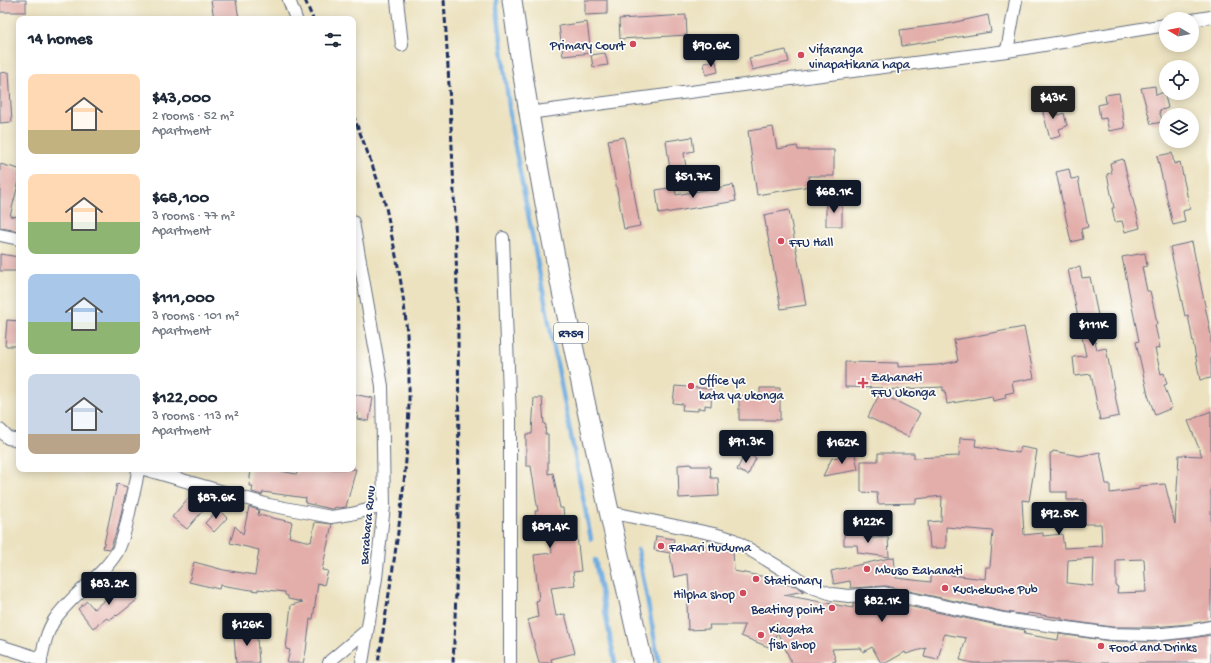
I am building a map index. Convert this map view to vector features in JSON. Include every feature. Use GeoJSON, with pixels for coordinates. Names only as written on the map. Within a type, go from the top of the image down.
{"type":"FeatureCollection","features":[{"type":"Feature","properties":{"kind":"main road","name":"R759"},"geometry":{"type":"LineString","coordinates":[[512,0],[528,113],[555,261],[643,663]]}},
{"type":"Feature","properties":{"kind":"street"},"geometry":{"type":"LineString","coordinates":[[289,0],[295,16]]}},
{"type":"Feature","properties":{"kind":"street"},"geometry":{"type":"LineString","coordinates":[[397,0],[402,45]]}},
{"type":"Feature","properties":{"kind":"street"},"geometry":{"type":"LineString","coordinates":[[1007,51],[1016,0]]}},
{"type":"Feature","properties":{"kind":"street"},"geometry":{"type":"LineString","coordinates":[[1199,19],[1211,17]]}},
{"type":"Feature","properties":{"kind":"street"},"geometry":{"type":"LineString","coordinates":[[528,113],[1007,51],[1159,25]]}},
{"type":"Feature","properties":{"kind":"street"},"geometry":{"type":"LineString","coordinates":[[0,235],[16,238]]}},
{"type":"Feature","properties":{"kind":"street"},"geometry":{"type":"LineString","coordinates":[[503,238],[510,419],[510,663]]}},
{"type":"Feature","properties":{"kind":"street","name":"Barabara Ruvu"},"geometry":{"type":"LineString","coordinates":[[356,239],[382,386],[384,506],[376,578],[362,663]]}},
{"type":"Feature","properties":{"kind":"street"},"geometry":{"type":"LineString","coordinates":[[0,430],[8,438],[16,439]]}},
{"type":"Feature","properties":{"kind":"street"},"geometry":{"type":"LineString","coordinates":[[0,646],[41,661],[47,634],[55,619],[80,591],[106,566],[118,550],[137,481],[138,472]]}},
{"type":"Feature","properties":{"kind":"street"},"geometry":{"type":"LineString","coordinates":[[154,472],[269,505],[331,516],[351,514],[384,506]]}},
{"type":"Feature","properties":{"kind":"street"},"geometry":{"type":"LineString","coordinates":[[609,512],[732,539],[812,587],[832,594],[849,596],[884,593],[1004,618],[1111,634],[1153,635],[1191,631],[1211,627]]}},
{"type":"Feature","properties":{"kind":"street"},"geometry":{"type":"LineString","coordinates":[[329,663],[367,630]]}},
{"type":"Feature","properties":{"kind":"building"},"geometry":{"type":"Polygon","coordinates":[[[0,0],[26,0],[26,12],[0,12],[0,0]]]}},
{"type":"Feature","properties":{"kind":"building"},"geometry":{"type":"Polygon","coordinates":[[[211,0],[236,0],[239,16],[214,16],[211,0]]]}},
{"type":"Feature","properties":{"kind":"building"},"geometry":{"type":"Polygon","coordinates":[[[585,0],[607,0],[607,14],[585,15],[585,0]]]}},
{"type":"Feature","properties":{"kind":"building"},"geometry":{"type":"Polygon","coordinates":[[[686,15],[687,35],[620,39],[619,19],[686,15]]]}},
{"type":"Feature","properties":{"kind":"building"},"geometry":{"type":"Polygon","coordinates":[[[988,15],[991,32],[902,46],[900,30],[947,24],[988,15]]]}},
{"type":"Feature","properties":{"kind":"building"},"geometry":{"type":"Polygon","coordinates":[[[587,22],[591,53],[563,56],[559,26],[587,22]]]}},
{"type":"Feature","properties":{"kind":"building"},"geometry":{"type":"Polygon","coordinates":[[[786,50],[789,62],[752,70],[749,58],[786,50]]]}},
{"type":"Feature","properties":{"kind":"building"},"geometry":{"type":"Polygon","coordinates":[[[605,53],[608,65],[593,67],[591,55],[605,53]]]}},
{"type":"Feature","properties":{"kind":"building"},"geometry":{"type":"Polygon","coordinates":[[[716,61],[718,72],[706,75],[704,63],[716,61]]]}},
{"type":"Feature","properties":{"kind":"building"},"geometry":{"type":"Polygon","coordinates":[[[9,72],[12,122],[0,123],[0,73],[9,72]]]}},
{"type":"Feature","properties":{"kind":"building"},"geometry":{"type":"Polygon","coordinates":[[[1155,86],[1156,95],[1159,94],[1159,100],[1166,100],[1168,108],[1159,108],[1159,123],[1151,124],[1141,88],[1155,86]]]}},
{"type":"Feature","properties":{"kind":"building"},"geometry":{"type":"Polygon","coordinates":[[[1119,93],[1125,128],[1109,131],[1106,118],[1100,119],[1098,105],[1106,103],[1105,95],[1119,93]]]}},
{"type":"Feature","properties":{"kind":"building"},"geometry":{"type":"Polygon","coordinates":[[[1054,102],[1058,115],[1064,113],[1067,126],[1059,129],[1061,136],[1050,139],[1041,105],[1054,102]]]}},
{"type":"Feature","properties":{"kind":"building"},"geometry":{"type":"Polygon","coordinates":[[[773,127],[777,149],[797,146],[798,150],[834,150],[834,176],[809,176],[810,186],[757,195],[748,131],[773,127]]]}},
{"type":"Feature","properties":{"kind":"building"},"geometry":{"type":"Polygon","coordinates":[[[624,137],[640,226],[624,229],[608,140],[624,137]]]}},
{"type":"Feature","properties":{"kind":"building"},"geometry":{"type":"Polygon","coordinates":[[[692,137],[694,151],[684,153],[686,168],[670,170],[666,141],[692,137]]]}},
{"type":"Feature","properties":{"kind":"building"},"geometry":{"type":"Polygon","coordinates":[[[1172,153],[1174,164],[1180,162],[1190,209],[1183,211],[1185,222],[1173,225],[1157,156],[1172,153]]]}},
{"type":"Feature","properties":{"kind":"building"},"geometry":{"type":"Polygon","coordinates":[[[1123,159],[1140,228],[1125,232],[1122,221],[1115,222],[1112,208],[1114,208],[1107,174],[1112,173],[1110,163],[1123,159]]]}},
{"type":"Feature","properties":{"kind":"building"},"geometry":{"type":"Polygon","coordinates":[[[0,164],[16,168],[16,193],[10,216],[16,217],[16,231],[0,228],[0,164]]]}},
{"type":"Feature","properties":{"kind":"building"},"geometry":{"type":"Polygon","coordinates":[[[1069,169],[1071,179],[1078,178],[1088,227],[1081,229],[1083,239],[1071,242],[1056,172],[1069,169]]]}},
{"type":"Feature","properties":{"kind":"building"},"geometry":{"type":"Polygon","coordinates":[[[733,185],[736,201],[659,214],[656,190],[675,187],[676,195],[733,185]]]}},
{"type":"Feature","properties":{"kind":"building"},"geometry":{"type":"Polygon","coordinates":[[[842,201],[842,226],[826,226],[826,202],[842,201]]]}},
{"type":"Feature","properties":{"kind":"building"},"geometry":{"type":"Polygon","coordinates":[[[789,210],[806,305],[781,309],[764,215],[789,210]]]}},
{"type":"Feature","properties":{"kind":"building"},"geometry":{"type":"Polygon","coordinates":[[[1192,242],[1211,335],[1211,378],[1200,380],[1188,315],[1185,316],[1170,247],[1192,242]]]}},
{"type":"Feature","properties":{"kind":"building"},"geometry":{"type":"Polygon","coordinates":[[[1145,253],[1147,266],[1142,267],[1147,291],[1150,291],[1155,313],[1157,324],[1155,325],[1160,348],[1155,349],[1161,374],[1164,373],[1167,384],[1164,385],[1172,408],[1155,415],[1148,395],[1136,342],[1139,341],[1122,257],[1145,253]]]}},
{"type":"Feature","properties":{"kind":"building"},"geometry":{"type":"Polygon","coordinates":[[[0,254],[16,257],[16,271],[0,271],[0,254]]]}},
{"type":"Feature","properties":{"kind":"building"},"geometry":{"type":"Polygon","coordinates":[[[1080,267],[1082,278],[1090,277],[1100,325],[1092,326],[1097,350],[1106,348],[1119,416],[1100,420],[1091,374],[1075,376],[1073,357],[1086,356],[1068,269],[1080,267]]]}},
{"type":"Feature","properties":{"kind":"building"},"geometry":{"type":"Polygon","coordinates":[[[7,320],[16,321],[16,346],[5,346],[7,320]]]}},
{"type":"Feature","properties":{"kind":"building"},"geometry":{"type":"Polygon","coordinates":[[[1024,327],[1034,378],[1012,382],[1014,392],[1005,394],[1006,398],[993,401],[992,396],[947,404],[945,390],[943,391],[943,387],[881,390],[882,388],[845,387],[845,362],[898,363],[898,367],[938,365],[958,361],[954,340],[1024,327]]]}},
{"type":"Feature","properties":{"kind":"building"},"geometry":{"type":"Polygon","coordinates":[[[675,386],[712,389],[711,406],[705,405],[705,409],[698,408],[698,411],[682,410],[683,404],[673,403],[675,386]]]}},
{"type":"Feature","properties":{"kind":"building"},"geometry":{"type":"Polygon","coordinates":[[[760,388],[780,388],[780,420],[739,420],[739,396],[760,396],[760,388]]]}},
{"type":"Feature","properties":{"kind":"building"},"geometry":{"type":"Polygon","coordinates":[[[880,393],[920,413],[908,437],[868,417],[880,393]]]}},
{"type":"Feature","properties":{"kind":"building"},"geometry":{"type":"Polygon","coordinates":[[[356,395],[373,398],[369,421],[357,419],[358,414],[356,414],[356,395]]]}},
{"type":"Feature","properties":{"kind":"building"},"geometry":{"type":"Polygon","coordinates":[[[534,398],[542,398],[544,424],[546,425],[545,434],[548,434],[548,474],[553,473],[560,508],[563,508],[566,537],[577,536],[581,571],[573,572],[575,585],[551,588],[556,616],[565,614],[575,653],[551,659],[552,663],[539,663],[528,620],[538,617],[536,601],[539,600],[534,555],[552,553],[549,528],[537,530],[535,511],[538,511],[531,466],[526,466],[526,434],[532,434],[534,398]]]}},
{"type":"Feature","properties":{"kind":"building"},"geometry":{"type":"Polygon","coordinates":[[[1211,411],[1211,620],[1190,624],[1153,627],[1112,627],[1062,620],[1062,618],[1028,613],[1027,615],[1005,612],[886,586],[851,588],[850,581],[834,584],[831,571],[894,557],[896,578],[931,582],[931,571],[985,579],[986,567],[990,567],[993,531],[946,527],[946,548],[930,548],[928,522],[941,521],[942,496],[916,499],[916,503],[878,504],[877,493],[861,492],[861,461],[878,461],[878,453],[914,453],[914,458],[959,456],[960,438],[976,439],[975,446],[1019,453],[1021,447],[1037,450],[1029,501],[1022,500],[1024,535],[1043,533],[1043,536],[1062,534],[1064,548],[1102,546],[1101,524],[1084,524],[1083,500],[1067,500],[1067,492],[1051,492],[1050,453],[1053,451],[1080,456],[1100,452],[1106,484],[1110,484],[1110,493],[1139,489],[1139,486],[1165,484],[1175,524],[1179,455],[1202,456],[1188,421],[1211,411]],[[1094,558],[1068,560],[1067,583],[1093,586],[1094,558]],[[1144,559],[1116,560],[1117,593],[1146,592],[1144,559]]]}},
{"type":"Feature","properties":{"kind":"building"},"geometry":{"type":"Polygon","coordinates":[[[745,453],[756,458],[748,475],[737,470],[745,453]]]}},
{"type":"Feature","properties":{"kind":"building"},"geometry":{"type":"Polygon","coordinates":[[[855,454],[858,470],[823,476],[832,458],[855,454]]]}},
{"type":"Feature","properties":{"kind":"building"},"geometry":{"type":"Polygon","coordinates":[[[691,464],[691,466],[710,466],[711,478],[718,478],[719,496],[679,498],[678,465],[691,464]]]}},
{"type":"Feature","properties":{"kind":"building"},"geometry":{"type":"Polygon","coordinates":[[[251,472],[285,472],[297,474],[297,472],[355,472],[346,507],[335,507],[334,509],[305,503],[306,498],[263,492],[262,495],[252,492],[253,486],[249,486],[251,472]]]}},
{"type":"Feature","properties":{"kind":"building"},"geometry":{"type":"Polygon","coordinates":[[[117,484],[127,487],[118,528],[110,549],[103,548],[117,484]]]}},
{"type":"Feature","properties":{"kind":"building"},"geometry":{"type":"Polygon","coordinates":[[[190,496],[204,509],[187,529],[172,517],[190,496]]]}},
{"type":"Feature","properties":{"kind":"building"},"geometry":{"type":"Polygon","coordinates":[[[249,507],[259,510],[258,515],[292,522],[289,537],[311,542],[315,522],[332,524],[322,570],[328,571],[324,585],[318,583],[313,619],[310,619],[303,663],[287,663],[290,650],[286,649],[291,605],[303,602],[288,599],[285,592],[258,589],[258,591],[220,585],[219,589],[189,582],[194,562],[224,570],[255,575],[259,550],[230,543],[235,526],[243,534],[249,507]]]}},
{"type":"Feature","properties":{"kind":"building"},"geometry":{"type":"Polygon","coordinates":[[[218,509],[227,518],[214,532],[205,523],[218,509]]]}},
{"type":"Feature","properties":{"kind":"building"},"geometry":{"type":"Polygon","coordinates":[[[872,532],[872,538],[888,537],[889,557],[858,553],[857,545],[844,545],[844,533],[872,532]]]}},
{"type":"Feature","properties":{"kind":"building"},"geometry":{"type":"Polygon","coordinates":[[[656,536],[674,539],[672,548],[708,545],[708,548],[733,548],[734,571],[771,578],[770,582],[796,586],[804,591],[784,595],[853,608],[853,603],[884,601],[1025,630],[1024,634],[1058,640],[1059,634],[1110,641],[1153,642],[1211,635],[1211,663],[973,663],[960,660],[966,638],[944,634],[938,660],[924,657],[926,648],[906,654],[905,652],[886,663],[881,663],[872,647],[863,652],[861,648],[832,649],[836,661],[829,663],[792,663],[777,632],[771,648],[741,636],[745,625],[709,625],[710,629],[688,630],[687,604],[690,604],[688,574],[674,577],[670,553],[654,550],[656,536]]]}},
{"type":"Feature","properties":{"kind":"building"},"geometry":{"type":"Polygon","coordinates":[[[123,582],[137,600],[117,616],[116,615],[109,620],[107,618],[93,628],[78,609],[87,601],[94,609],[123,582]]]}},
{"type":"Feature","properties":{"kind":"building"},"geometry":{"type":"Polygon","coordinates":[[[256,626],[259,663],[236,663],[234,637],[256,626]]]}},
{"type":"Feature","properties":{"kind":"waterway"},"geometry":{"type":"LineString","coordinates":[[496,0],[512,131],[591,539]]}},
{"type":"Feature","properties":{"kind":"waterway"},"geometry":{"type":"LineString","coordinates":[[638,550],[659,663]]}},
{"type":"Feature","properties":{"kind":"waterway"},"geometry":{"type":"LineString","coordinates":[[595,560],[615,663]]}},
{"type":"Feature","properties":{"kind":"railway"},"geometry":{"type":"LineString","coordinates":[[305,0],[312,16]]}},
{"type":"Feature","properties":{"kind":"railway"},"geometry":{"type":"LineString","coordinates":[[444,0],[453,166],[458,332],[458,497],[453,663]]}},
{"type":"Feature","properties":{"kind":"railway"},"geometry":{"type":"LineString","coordinates":[[356,123],[386,208],[402,291],[408,350],[409,389],[405,468],[396,546],[378,663]]}},
{"type":"Feature","properties":{"kind":"place","name":"Primary Court"},"geometry":{"type":"Point","coordinates":[633,44]}},
{"type":"Feature","properties":{"kind":"place","name":"Vifaranga vinapatikana hapa"},"geometry":{"type":"Point","coordinates":[801,55]}},
{"type":"Feature","properties":{"kind":"place","name":"FFU Hall"},"geometry":{"type":"Point","coordinates":[781,241]}},
{"type":"Feature","properties":{"kind":"place","name":"Zahanati FFU Ukonga"},"geometry":{"type":"Point","coordinates":[863,383]}},
{"type":"Feature","properties":{"kind":"place","name":"Office ya kata ya ukonga"},"geometry":{"type":"Point","coordinates":[691,386]}},
{"type":"Feature","properties":{"kind":"place","name":"Fahari Huduma"},"geometry":{"type":"Point","coordinates":[661,546]}},
{"type":"Feature","properties":{"kind":"place","name":"Mbuso Zahanati"},"geometry":{"type":"Point","coordinates":[867,569]}},
{"type":"Feature","properties":{"kind":"place","name":"Stationary"},"geometry":{"type":"Point","coordinates":[756,579]}},
{"type":"Feature","properties":{"kind":"place","name":"Kuchekuche Pub"},"geometry":{"type":"Point","coordinates":[945,588]}},
{"type":"Feature","properties":{"kind":"place","name":"Hilpha shop"},"geometry":{"type":"Point","coordinates":[743,593]}},
{"type":"Feature","properties":{"kind":"place","name":"Beating point"},"geometry":{"type":"Point","coordinates":[832,608]}},
{"type":"Feature","properties":{"kind":"place","name":"Kiagata fish shop"},"geometry":{"type":"Point","coordinates":[761,635]}},
{"type":"Feature","properties":{"kind":"place","name":"Food and Drinks"},"geometry":{"type":"Point","coordinates":[1101,646]}}]}
